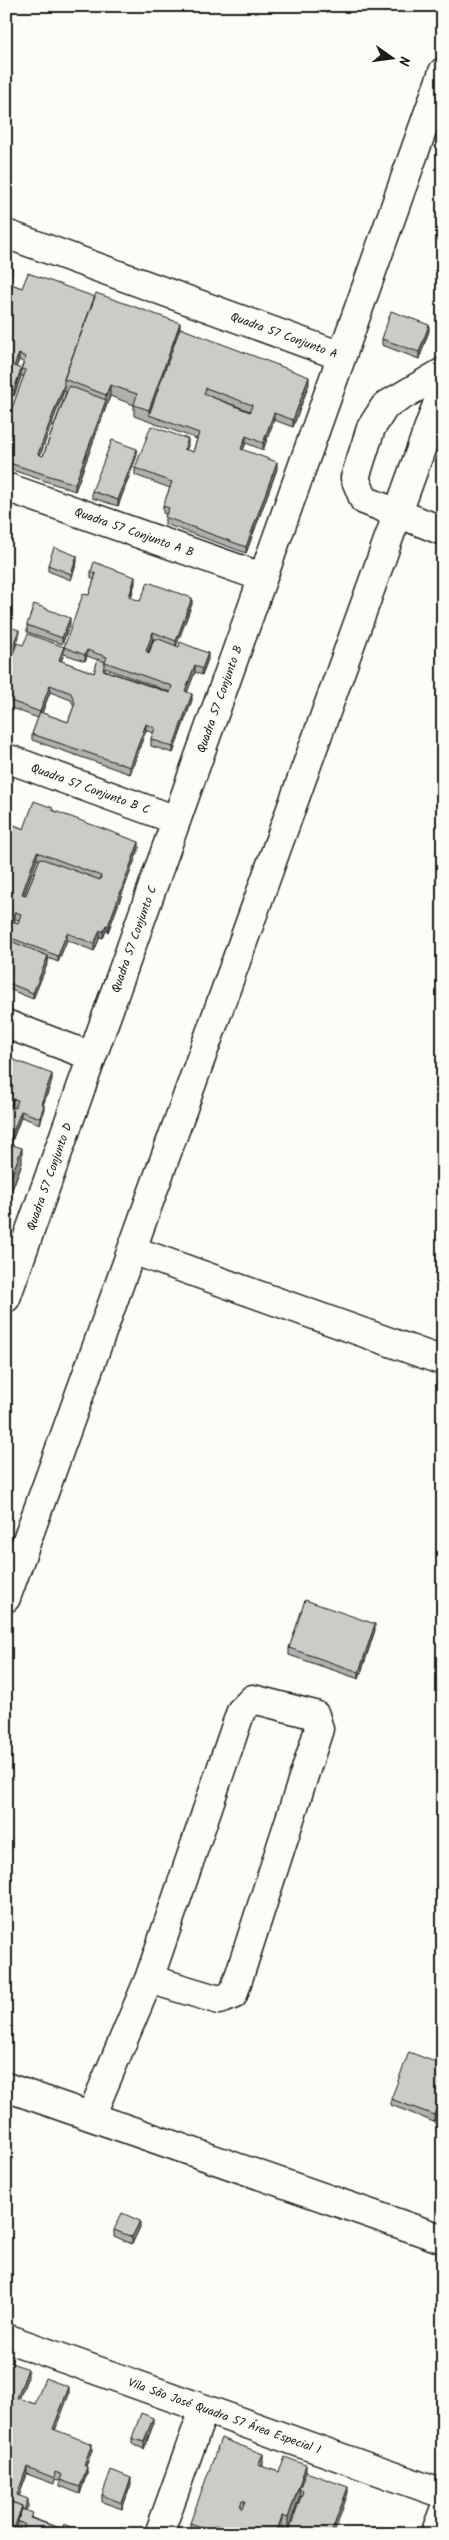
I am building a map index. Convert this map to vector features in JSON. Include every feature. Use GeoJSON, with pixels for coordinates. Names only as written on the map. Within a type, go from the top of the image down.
{"type":"FeatureCollection","features":[{"type":"Feature","properties":{"kind":"street"},"geometry":{"type":"LineString","coordinates":[[341,356],[443,72]]}},
{"type":"Feature","properties":{"kind":"street","name":"Quadra 57 Conjunto A"},"geometry":{"type":"LineString","coordinates":[[6,234],[341,356],[262,577]]}},
{"type":"Feature","properties":{"kind":"street"},"geometry":{"type":"LineString","coordinates":[[443,372],[385,406],[371,428],[355,478],[364,500],[443,531]]}},
{"type":"Feature","properties":{"kind":"street"},"geometry":{"type":"LineString","coordinates":[[6,1598],[443,388]]}},
{"type":"Feature","properties":{"kind":"street","name":"Quadra 57 Conjunto A B"},"geometry":{"type":"LineString","coordinates":[[6,487],[262,577]]}},
{"type":"Feature","properties":{"kind":"street","name":"Quadra 57 Conjunto B"},"geometry":{"type":"LineString","coordinates":[[176,820],[262,577]]}},
{"type":"Feature","properties":{"kind":"street","name":"Quadra 57 Conjunto B C"},"geometry":{"type":"LineString","coordinates":[[6,758],[176,820]]}},
{"type":"Feature","properties":{"kind":"street","name":"Quadra 57 Conjunto C"},"geometry":{"type":"LineString","coordinates":[[91,1056],[176,820]]}},
{"type":"Feature","properties":{"kind":"street"},"geometry":{"type":"LineString","coordinates":[[6,1024],[91,1056]]}},
{"type":"Feature","properties":{"kind":"street","name":"Quadra 57 Conjunto D"},"geometry":{"type":"LineString","coordinates":[[6,1297],[91,1056]]}},
{"type":"Feature","properties":{"kind":"street"},"geometry":{"type":"LineString","coordinates":[[132,1250],[443,1361]]}},
{"type":"Feature","properties":{"kind":"street"},"geometry":{"type":"LineString","coordinates":[[91,2116],[149,1979],[241,1711],[253,1699],[315,1715],[319,1729],[233,1995],[219,2000],[149,1979]]}},
{"type":"Feature","properties":{"kind":"street"},"geometry":{"type":"LineString","coordinates":[[6,2087],[443,2239]]}},
{"type":"Feature","properties":{"kind":"street","name":"Vila São José Quadra 57 Área Especial 1"},"geometry":{"type":"LineString","coordinates":[[6,2338],[443,2494]]}},
{"type":"Feature","properties":{"kind":"street"},"geometry":{"type":"LineString","coordinates":[[159,2534],[204,2409]]}},
{"type":"Feature","properties":{"kind":"street"},"geometry":{"type":"LineString","coordinates":[[435,2534],[443,2513]]}},
{"type":"Feature","properties":{"kind":"building"},"geometry":{"type":"Polygon","coordinates":[[[6,265],[12,267],[6,282],[6,265]]]}},
{"type":"Feature","properties":{"kind":"building"},"geometry":{"type":"Polygon","coordinates":[[[28,273],[95,297],[38,454],[43,456],[69,386],[106,400],[75,484],[6,462],[6,424],[26,370],[21,369],[14,390],[9,388],[6,397],[6,282],[22,288],[28,273]],[[19,354],[14,366],[21,369],[26,357],[19,354]]]}},
{"type":"Feature","properties":{"kind":"building"},"geometry":{"type":"Polygon","coordinates":[[[96,293],[180,323],[149,410],[134,405],[137,394],[110,385],[106,395],[64,379],[96,293]]]}},
{"type":"Feature","properties":{"kind":"building"},"geometry":{"type":"Polygon","coordinates":[[[391,311],[429,325],[419,352],[382,339],[391,311]]]}},
{"type":"Feature","properties":{"kind":"building"},"geometry":{"type":"Polygon","coordinates":[[[180,328],[309,377],[293,420],[274,413],[263,443],[246,436],[241,449],[277,462],[246,547],[165,517],[169,508],[163,506],[172,482],[135,468],[151,426],[188,439],[184,449],[193,452],[199,433],[149,415],[180,328]],[[206,388],[204,394],[250,412],[252,405],[206,388]]]}},
{"type":"Feature","properties":{"kind":"building"},"geometry":{"type":"Polygon","coordinates":[[[112,440],[137,449],[118,500],[92,491],[112,440]]]}},
{"type":"Feature","properties":{"kind":"building"},"geometry":{"type":"Polygon","coordinates":[[[6,527],[11,529],[6,542],[6,527]]]}},
{"type":"Feature","properties":{"kind":"building"},"geometry":{"type":"Polygon","coordinates":[[[54,547],[77,556],[71,574],[48,565],[54,547]]]}},
{"type":"Feature","properties":{"kind":"building"},"geometry":{"type":"Polygon","coordinates":[[[94,562],[135,577],[129,597],[140,601],[148,582],[192,598],[176,641],[153,632],[146,651],[149,653],[154,639],[159,639],[179,647],[180,642],[208,653],[202,669],[195,665],[185,691],[192,694],[173,747],[151,739],[155,728],[146,724],[130,767],[32,734],[40,712],[6,699],[6,673],[17,643],[23,645],[28,634],[64,647],[83,594],[89,595],[96,574],[91,572],[94,562]],[[64,647],[59,660],[94,673],[98,659],[105,662],[107,657],[87,650],[85,655],[64,647]],[[105,662],[103,670],[170,693],[172,686],[105,662]],[[50,685],[40,712],[68,722],[75,703],[71,693],[50,685]]]}},
{"type":"Feature","properties":{"kind":"building"},"geometry":{"type":"Polygon","coordinates":[[[34,604],[70,618],[62,638],[27,625],[34,604]]]}},
{"type":"Feature","properties":{"kind":"building"},"geometry":{"type":"Polygon","coordinates":[[[6,626],[19,630],[6,664],[6,626]]]}},
{"type":"Feature","properties":{"kind":"building"},"geometry":{"type":"Polygon","coordinates":[[[34,801],[53,808],[52,810],[139,842],[108,926],[106,925],[103,932],[100,930],[94,944],[67,933],[58,956],[6,936],[6,822],[24,829],[34,801]],[[37,852],[22,894],[26,895],[40,858],[100,880],[101,876],[37,852]],[[15,912],[12,921],[18,923],[21,914],[15,912]]]}},
{"type":"Feature","properties":{"kind":"building"},"geometry":{"type":"Polygon","coordinates":[[[8,940],[48,956],[33,993],[6,982],[6,944],[8,940]]]}},
{"type":"Feature","properties":{"kind":"building"},"geometry":{"type":"Polygon","coordinates":[[[6,1057],[52,1074],[41,1104],[44,1105],[40,1118],[21,1111],[8,1144],[6,1143],[6,1057]],[[13,1099],[10,1106],[15,1108],[18,1100],[13,1099]]]}},
{"type":"Feature","properties":{"kind":"building"},"geometry":{"type":"Polygon","coordinates":[[[6,1143],[22,1148],[6,1190],[6,1143]]]}},
{"type":"Feature","properties":{"kind":"building"},"geometry":{"type":"Polygon","coordinates":[[[305,1600],[375,1624],[359,1672],[289,1648],[305,1600]]]}},
{"type":"Feature","properties":{"kind":"building"},"geometry":{"type":"Polygon","coordinates":[[[409,2052],[443,2065],[443,2091],[434,2115],[391,2099],[409,2052]]]}},
{"type":"Feature","properties":{"kind":"building"},"geometry":{"type":"Polygon","coordinates":[[[122,2213],[140,2221],[132,2237],[114,2230],[122,2213]]]}},
{"type":"Feature","properties":{"kind":"building"},"geometry":{"type":"Polygon","coordinates":[[[6,2361],[28,2369],[17,2398],[35,2404],[45,2378],[69,2387],[53,2429],[92,2444],[84,2465],[87,2467],[80,2487],[60,2480],[62,2475],[55,2472],[54,2478],[27,2467],[17,2495],[28,2499],[24,2510],[22,2506],[6,2500],[6,2361]]]}},
{"type":"Feature","properties":{"kind":"building"},"geometry":{"type":"Polygon","coordinates":[[[141,2413],[153,2418],[144,2442],[132,2438],[141,2413]]]}},
{"type":"Feature","properties":{"kind":"building"},"geometry":{"type":"Polygon","coordinates":[[[221,2438],[263,2454],[258,2465],[279,2472],[285,2457],[306,2465],[288,2518],[282,2516],[276,2534],[233,2534],[234,2532],[215,2525],[213,2531],[190,2523],[221,2438]],[[242,2500],[240,2507],[242,2509],[245,2501],[242,2500]]]}},
{"type":"Feature","properties":{"kind":"building"},"geometry":{"type":"Polygon","coordinates":[[[111,2470],[131,2478],[122,2503],[102,2495],[111,2470]]]}},
{"type":"Feature","properties":{"kind":"building"},"geometry":{"type":"Polygon","coordinates":[[[306,2472],[348,2487],[331,2534],[288,2534],[303,2491],[299,2489],[306,2472]]]}},
{"type":"Feature","properties":{"kind":"building"},"geometry":{"type":"Polygon","coordinates":[[[6,2500],[22,2506],[12,2534],[6,2534],[6,2500]]]}},
{"type":"Feature","properties":{"kind":"building"},"geometry":{"type":"Polygon","coordinates":[[[22,2509],[32,2513],[30,2518],[62,2529],[64,2524],[90,2534],[13,2534],[15,2530],[23,2533],[25,2525],[18,2521],[22,2509]]]}},
{"type":"Feature","properties":{"kind":"building"},"geometry":{"type":"Polygon","coordinates":[[[190,2528],[206,2534],[188,2534],[190,2528]]]}}]}
